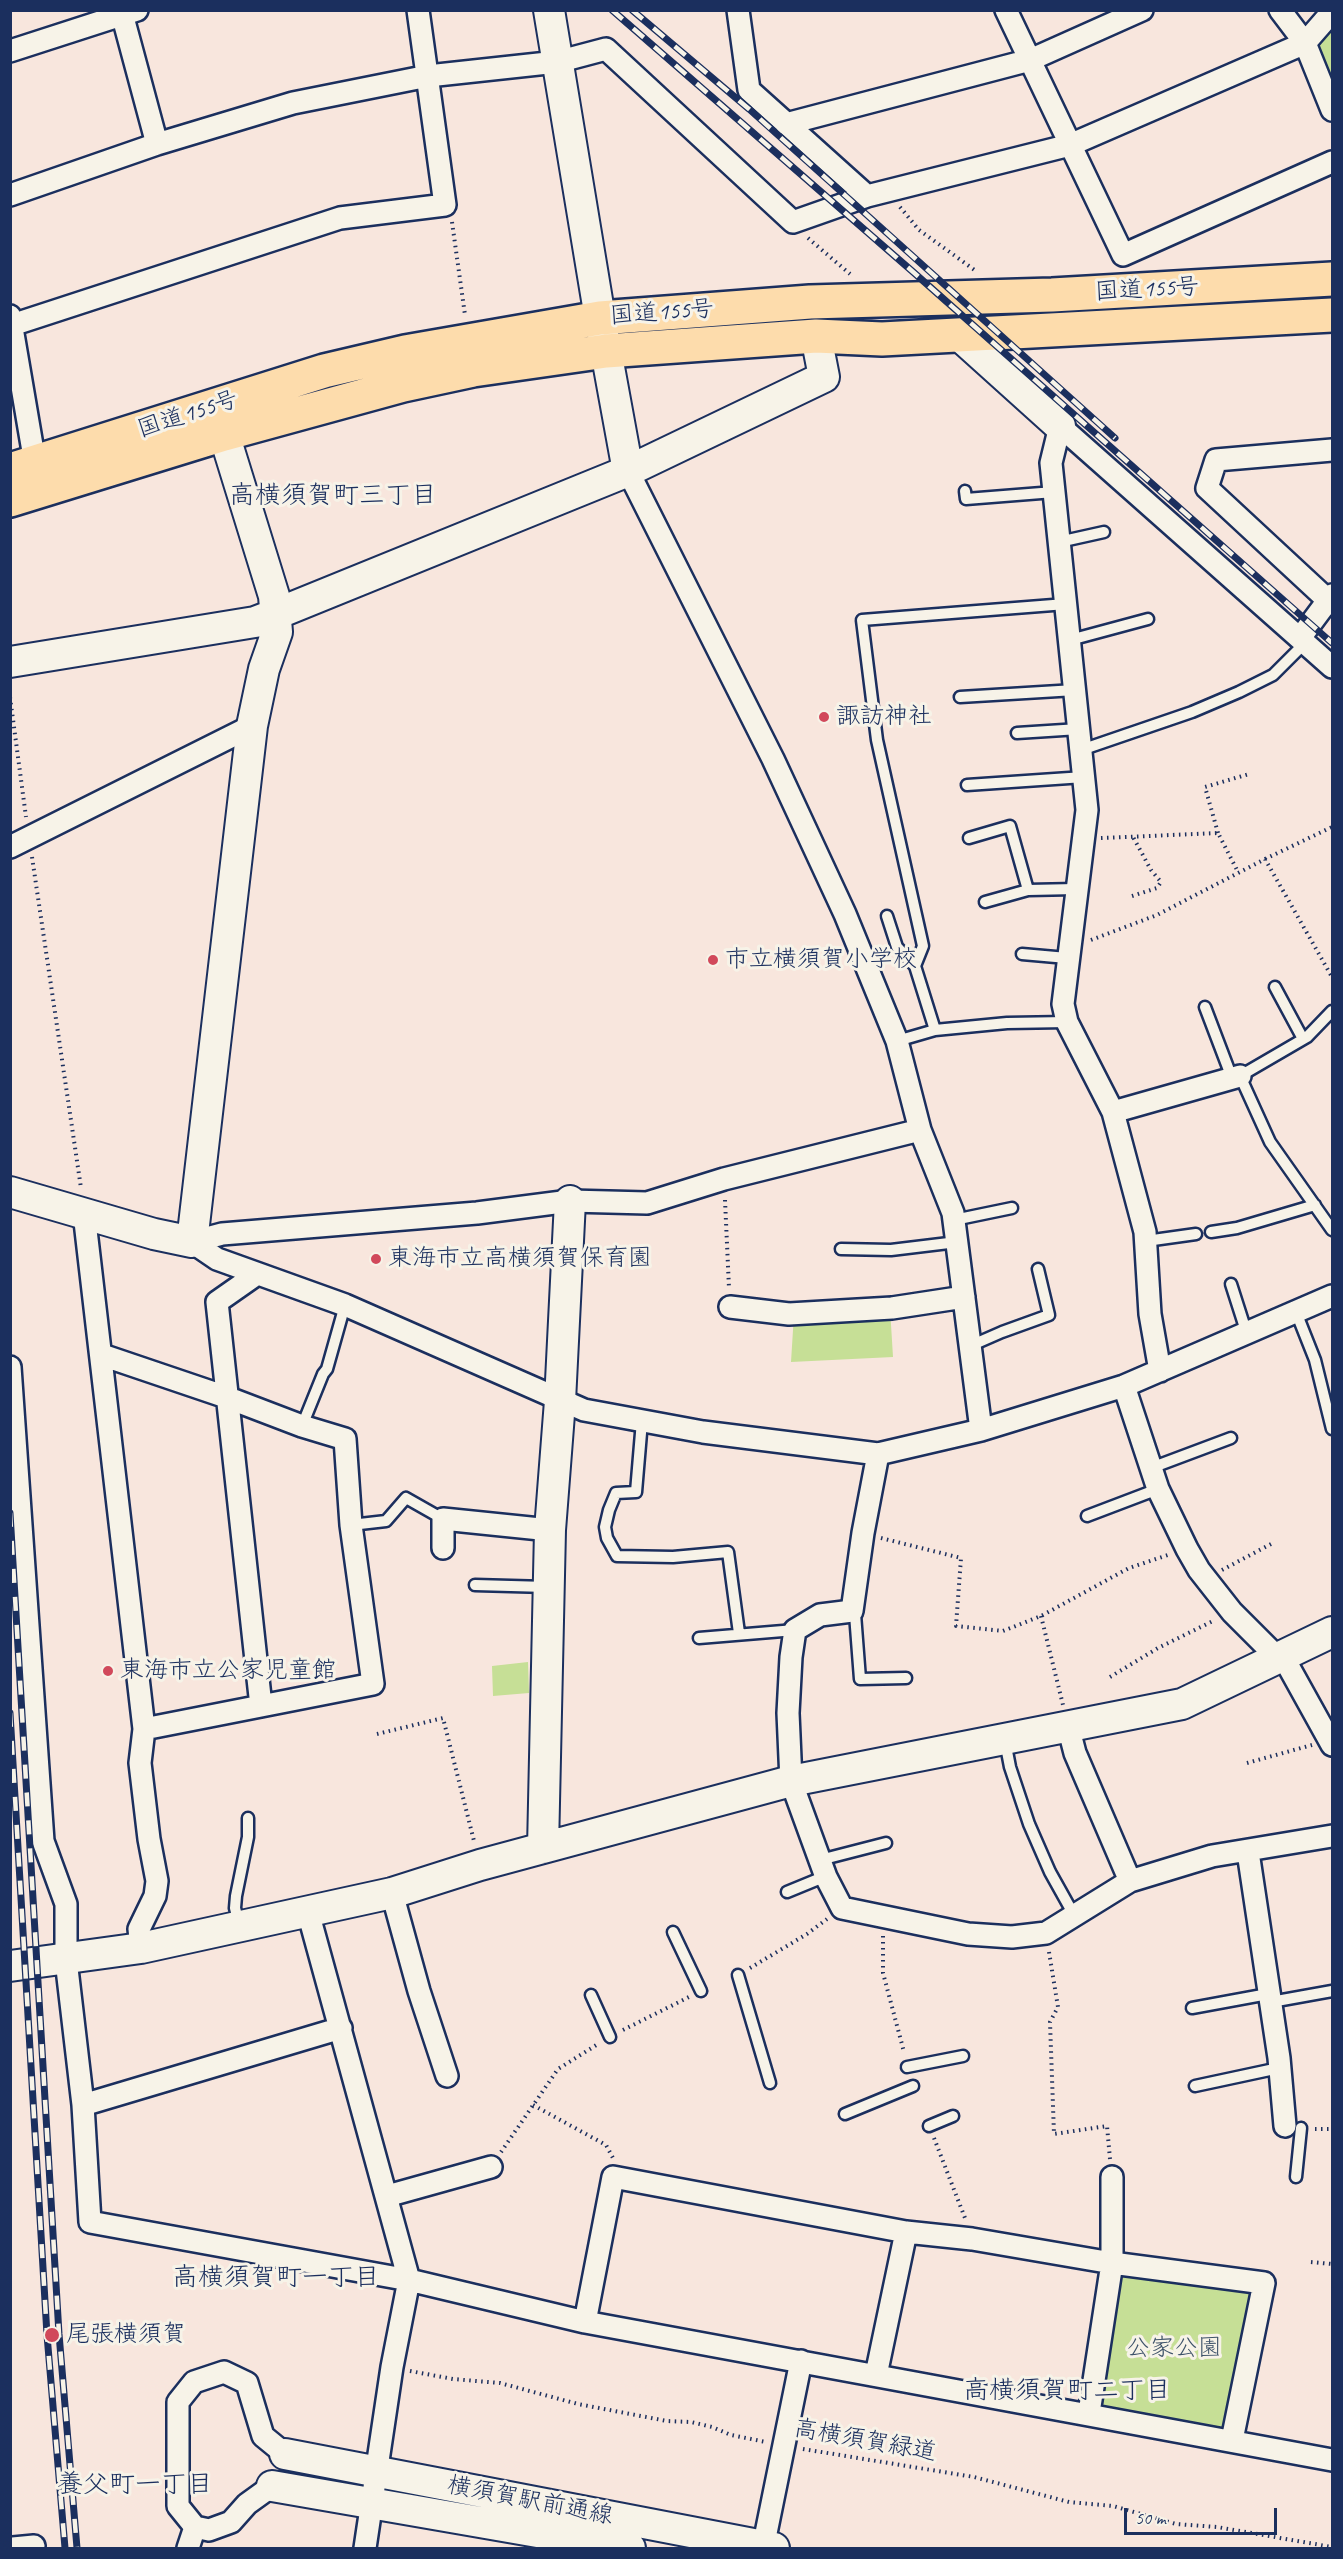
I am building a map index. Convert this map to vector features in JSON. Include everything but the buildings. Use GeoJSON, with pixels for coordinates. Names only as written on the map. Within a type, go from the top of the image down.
{"type":"FeatureCollection","features":[{"type":"Feature","properties":{"kind":"highway","name":"国道155号"},"geometry":{"type":"LineString","coordinates":[[22,466],[324,371],[405,352],[600,318],[810,302],[1052,295],[1332,279]]}},
{"type":"Feature","properties":{"kind":"highway","name":"国道155号"},"geometry":{"type":"LineString","coordinates":[[10,500],[224,434],[403,385],[473,370],[606,351],[816,336],[882,339],[1332,315]]}},
{"type":"Feature","properties":{"kind":"street"},"geometry":{"type":"LineString","coordinates":[[22,466],[11,321],[340,218],[445,205],[418,10]]}},
{"type":"Feature","properties":{"kind":"street"},"geometry":{"type":"LineString","coordinates":[[549,10],[628,471],[773,759],[845,914],[897,1041],[920,1130],[954,1220],[981,1430]]}},
{"type":"Feature","properties":{"kind":"street"},"geometry":{"type":"LineString","coordinates":[[738,10],[748,90],[867,196]]}},
{"type":"Feature","properties":{"kind":"street"},"geometry":{"type":"LineString","coordinates":[[1006,10],[1123,255],[1332,162]]}},
{"type":"Feature","properties":{"kind":"street"},"geometry":{"type":"LineString","coordinates":[[786,124],[1030,60],[1142,10]]}},
{"type":"Feature","properties":{"kind":"street"},"geometry":{"type":"LineString","coordinates":[[1280,10],[1305,43],[1332,110]]}},
{"type":"Feature","properties":{"kind":"street"},"geometry":{"type":"LineString","coordinates":[[10,51],[127,12],[157,144]]}},
{"type":"Feature","properties":{"kind":"street"},"geometry":{"type":"LineString","coordinates":[[10,195],[157,144],[293,104],[428,76],[557,62],[606,49],[793,222],[867,196],[1070,145],[1305,43],[1332,12]]}},
{"type":"Feature","properties":{"kind":"street"},"geometry":{"type":"LineString","coordinates":[[960,335],[1332,667]]}},
{"type":"Feature","properties":{"kind":"street"},"geometry":{"type":"LineString","coordinates":[[10,662],[255,622],[276,615],[628,471],[824,376],[816,336]]}},
{"type":"Feature","properties":{"kind":"street"},"geometry":{"type":"LineString","coordinates":[[1060,426],[1051,463],[1087,810],[1063,1004],[1067,1022],[1113,1112],[1146,1241],[1150,1314],[1160,1371]]}},
{"type":"Feature","properties":{"kind":"street"},"geometry":{"type":"LineString","coordinates":[[192,1242],[252,726],[264,669],[277,632],[274,596],[224,434]]}},
{"type":"Feature","properties":{"kind":"street"},"geometry":{"type":"LineString","coordinates":[[1302,640],[1331,599],[1207,488],[1216,460],[1332,450]]}},
{"type":"Feature","properties":{"kind":"street"},"geometry":{"type":"LineString","coordinates":[[20,842],[252,726]]}},
{"type":"Feature","properties":{"kind":"street"},"geometry":{"type":"LineString","coordinates":[[1113,1112],[1236,1077]]}},
{"type":"Feature","properties":{"kind":"street"},"geometry":{"type":"LineString","coordinates":[[192,1242],[222,1234],[477,1213],[570,1201],[647,1203],[724,1179],[920,1130]]}},
{"type":"Feature","properties":{"kind":"street"},"geometry":{"type":"LineString","coordinates":[[10,1192],[154,1234],[192,1242],[217,1259],[345,1305],[584,1410],[703,1432],[878,1454],[981,1430],[1124,1386],[1332,1296]]}},
{"type":"Feature","properties":{"kind":"street"},"geometry":{"type":"LineString","coordinates":[[543,1848],[550,1530],[560,1401],[570,1201]]}},
{"type":"Feature","properties":{"kind":"street"},"geometry":{"type":"LineString","coordinates":[[84,1212],[144,1729],[140,1762],[149,1839],[157,1881],[154,1896],[140,1929],[141,1948]]}},
{"type":"Feature","properties":{"kind":"street"},"geometry":{"type":"LineString","coordinates":[[257,1274],[217,1302],[261,1706]]}},
{"type":"Feature","properties":{"kind":"street"},"geometry":{"type":"LineString","coordinates":[[730,1307],[789,1314],[892,1308],[964,1297]]}},
{"type":"Feature","properties":{"kind":"street"},"geometry":{"type":"LineString","coordinates":[[102,1355],[345,1439],[351,1525],[372,1684],[144,1729]]}},
{"type":"Feature","properties":{"kind":"street"},"geometry":{"type":"LineString","coordinates":[[10,1367],[43,1841],[66,1904],[66,1960],[83,2105],[90,2222],[409,2280],[585,2322],[1332,2460]]}},
{"type":"Feature","properties":{"kind":"street"},"geometry":{"type":"LineString","coordinates":[[1124,1386],[1158,1489],[1187,1550],[1205,1578],[1232,1612],[1279,1659],[1286,1662],[1331,1742]]}},
{"type":"Feature","properties":{"kind":"street"},"geometry":{"type":"LineString","coordinates":[[878,1454],[863,1533],[852,1611],[820,1616],[795,1630],[791,1657],[788,1713],[791,1781],[823,1868],[842,1908],[968,1934],[1012,1937],[1046,1933],[1130,1881],[1212,1856],[1248,1852],[1332,1836]]}},
{"type":"Feature","properties":{"kind":"street"},"geometry":{"type":"LineString","coordinates":[[443,1548],[443,1519],[550,1530]]}},
{"type":"Feature","properties":{"kind":"street"},"geometry":{"type":"LineString","coordinates":[[10,1966],[141,1948],[308,1912],[392,1893],[480,1865],[791,1781],[1182,1704],[1332,1632]]}},
{"type":"Feature","properties":{"kind":"street"},"geometry":{"type":"LineString","coordinates":[[1068,1726],[1084,1774],[1130,1881]]}},
{"type":"Feature","properties":{"kind":"street"},"geometry":{"type":"LineString","coordinates":[[1248,1852],[1279,2068],[1293,2127]]}},
{"type":"Feature","properties":{"kind":"street"},"geometry":{"type":"LineString","coordinates":[[392,1893],[419,1992],[447,2076]]}},
{"type":"Feature","properties":{"kind":"street"},"geometry":{"type":"LineString","coordinates":[[308,1912],[409,2280],[392,2367],[365,2548]]}},
{"type":"Feature","properties":{"kind":"street"},"geometry":{"type":"LineString","coordinates":[[83,2105],[341,2028]]}},
{"type":"Feature","properties":{"kind":"street"},"geometry":{"type":"LineString","coordinates":[[387,2196],[491,2167]]}},
{"type":"Feature","properties":{"kind":"street"},"geometry":{"type":"LineString","coordinates":[[585,2322],[613,2177],[906,2232],[972,2239],[1112,2263],[1264,2283],[1232,2440]]}},
{"type":"Feature","properties":{"kind":"street"},"geometry":{"type":"LineString","coordinates":[[1089,2414],[1112,2263],[1112,2177]]}},
{"type":"Feature","properties":{"kind":"street"},"geometry":{"type":"LineString","coordinates":[[876,2375],[906,2232]]}},
{"type":"Feature","properties":{"kind":"street"},"geometry":{"type":"LineString","coordinates":[[767,2548],[783,2445],[801,2361]]}},
{"type":"Feature","properties":{"kind":"street"},"geometry":{"type":"LineString","coordinates":[[272,2486],[247,2504],[231,2522],[210,2530],[195,2527],[178,2506],[178,2402],[194,2382],[224,2372],[247,2383],[262,2436],[285,2454]]}},
{"type":"Feature","properties":{"kind":"street","name":"横須賀駅前通線"},"geometry":{"type":"LineString","coordinates":[[285,2454],[767,2548]]}},
{"type":"Feature","properties":{"kind":"street","name":"横須賀駅前通線"},"geometry":{"type":"LineString","coordinates":[[272,2486],[630,2548]]}},
{"type":"Feature","properties":{"kind":"street"},"geometry":{"type":"LineString","coordinates":[[188,2548],[195,2527]]}},
{"type":"Feature","properties":{"kind":"street"},"geometry":{"type":"LineString","coordinates":[[13,2548],[34,2546]]}},
{"type":"Feature","properties":{"kind":"lane"},"geometry":{"type":"LineString","coordinates":[[965,491],[966,499],[1054,492]]}},
{"type":"Feature","properties":{"kind":"lane"},"geometry":{"type":"LineString","coordinates":[[1059,542],[1104,532]]}},
{"type":"Feature","properties":{"kind":"lane"},"geometry":{"type":"LineString","coordinates":[[915,966],[923,946],[877,740],[861,620],[1066,604]]}},
{"type":"Feature","properties":{"kind":"lane"},"geometry":{"type":"LineString","coordinates":[[1070,640],[1148,619]]}},
{"type":"Feature","properties":{"kind":"lane"},"geometry":{"type":"LineString","coordinates":[[1017,733],[1080,740],[1169,721],[1273,675],[1302,640]]}},
{"type":"Feature","properties":{"kind":"lane"},"geometry":{"type":"LineString","coordinates":[[960,697],[1075,690]]}},
{"type":"Feature","properties":{"kind":"lane"},"geometry":{"type":"LineString","coordinates":[[967,785],[1084,777]]}},
{"type":"Feature","properties":{"kind":"lane"},"geometry":{"type":"LineString","coordinates":[[969,838],[1010,826],[1028,890]]}},
{"type":"Feature","properties":{"kind":"lane"},"geometry":{"type":"LineString","coordinates":[[985,902],[1028,890],[1076,889]]}},
{"type":"Feature","properties":{"kind":"lane"},"geometry":{"type":"LineString","coordinates":[[887,916],[897,946],[915,966],[935,1030]]}},
{"type":"Feature","properties":{"kind":"lane"},"geometry":{"type":"LineString","coordinates":[[1022,954],[1068,953]]}},
{"type":"Feature","properties":{"kind":"lane"},"geometry":{"type":"LineString","coordinates":[[1275,987],[1303,1039]]}},
{"type":"Feature","properties":{"kind":"lane"},"geometry":{"type":"LineString","coordinates":[[1205,1007],[1236,1077],[1270,1142],[1332,1230]]}},
{"type":"Feature","properties":{"kind":"lane"},"geometry":{"type":"LineString","coordinates":[[1236,1077],[1303,1039],[1332,1011]]}},
{"type":"Feature","properties":{"kind":"lane"},"geometry":{"type":"LineString","coordinates":[[897,1041],[935,1030],[1007,1023],[1067,1022]]}},
{"type":"Feature","properties":{"kind":"lane"},"geometry":{"type":"LineString","coordinates":[[1211,1232],[1237,1228],[1315,1205]]}},
{"type":"Feature","properties":{"kind":"lane"},"geometry":{"type":"LineString","coordinates":[[954,1220],[1012,1208]]}},
{"type":"Feature","properties":{"kind":"lane"},"geometry":{"type":"LineString","coordinates":[[1146,1241],[1196,1234]]}},
{"type":"Feature","properties":{"kind":"lane"},"geometry":{"type":"LineString","coordinates":[[841,1249],[891,1250],[957,1242]]}},
{"type":"Feature","properties":{"kind":"lane"},"geometry":{"type":"LineString","coordinates":[[970,1347],[1002,1332],[1049,1315],[1038,1269]]}},
{"type":"Feature","properties":{"kind":"lane"},"geometry":{"type":"LineString","coordinates":[[1231,1284],[1247,1334]]}},
{"type":"Feature","properties":{"kind":"lane"},"geometry":{"type":"LineString","coordinates":[[303,1426],[322,1374],[327,1369],[345,1305]]}},
{"type":"Feature","properties":{"kind":"lane"},"geometry":{"type":"LineString","coordinates":[[1296,1312],[1315,1360],[1332,1429]]}},
{"type":"Feature","properties":{"kind":"lane"},"geometry":{"type":"LineString","coordinates":[[642,1421],[636,1492],[616,1493],[605,1527],[607,1538],[618,1556],[673,1557],[728,1552],[739,1633]]}},
{"type":"Feature","properties":{"kind":"lane"},"geometry":{"type":"LineString","coordinates":[[1151,1468],[1231,1438]]}},
{"type":"Feature","properties":{"kind":"lane"},"geometry":{"type":"LineString","coordinates":[[1087,1516],[1158,1489]]}},
{"type":"Feature","properties":{"kind":"lane"},"geometry":{"type":"LineString","coordinates":[[351,1525],[386,1521],[406,1498],[443,1519]]}},
{"type":"Feature","properties":{"kind":"lane"},"geometry":{"type":"LineString","coordinates":[[475,1585],[548,1587]]}},
{"type":"Feature","properties":{"kind":"lane"},"geometry":{"type":"LineString","coordinates":[[852,1611],[855,1614],[860,1679],[906,1678]]}},
{"type":"Feature","properties":{"kind":"lane"},"geometry":{"type":"LineString","coordinates":[[699,1638],[795,1630]]}},
{"type":"Feature","properties":{"kind":"lane"},"geometry":{"type":"LineString","coordinates":[[1005,1739],[1010,1767],[1029,1824],[1050,1872],[1074,1915]]}},
{"type":"Feature","properties":{"kind":"lane"},"geometry":{"type":"LineString","coordinates":[[240,1926],[235,1908],[240,1868],[248,1837],[248,1818]]}},
{"type":"Feature","properties":{"kind":"lane"},"geometry":{"type":"LineString","coordinates":[[787,1892],[823,1868],[886,1843]]}},
{"type":"Feature","properties":{"kind":"lane"},"geometry":{"type":"LineString","coordinates":[[673,1932],[701,1991]]}},
{"type":"Feature","properties":{"kind":"lane"},"geometry":{"type":"LineString","coordinates":[[738,1975],[770,2083]]}},
{"type":"Feature","properties":{"kind":"lane"},"geometry":{"type":"LineString","coordinates":[[1192,2008],[1332,1991]]}},
{"type":"Feature","properties":{"kind":"lane"},"geometry":{"type":"LineString","coordinates":[[591,1995],[610,2037]]}},
{"type":"Feature","properties":{"kind":"lane"},"geometry":{"type":"LineString","coordinates":[[907,2067],[963,2056]]}},
{"type":"Feature","properties":{"kind":"lane"},"geometry":{"type":"LineString","coordinates":[[1196,2086],[1279,2068]]}},
{"type":"Feature","properties":{"kind":"lane"},"geometry":{"type":"LineString","coordinates":[[844,2114],[913,2086]]}},
{"type":"Feature","properties":{"kind":"lane"},"geometry":{"type":"LineString","coordinates":[[929,2126],[953,2116]]}},
{"type":"Feature","properties":{"kind":"lane"},"geometry":{"type":"LineString","coordinates":[[1293,2127],[1296,2177]]}},
{"type":"Feature","properties":{"kind":"path"},"geometry":{"type":"LineString","coordinates":[[896,189],[899,205],[919,230],[984,277]]}},
{"type":"Feature","properties":{"kind":"path"},"geometry":{"type":"LineString","coordinates":[[445,205],[451,218],[466,321]]}},
{"type":"Feature","properties":{"kind":"path"},"geometry":{"type":"LineString","coordinates":[[793,222],[851,275]]}},
{"type":"Feature","properties":{"kind":"path"},"geometry":{"type":"LineString","coordinates":[[10,697],[20,842],[84,1212]]}},
{"type":"Feature","properties":{"kind":"path"},"geometry":{"type":"LineString","coordinates":[[1238,872],[1218,833],[1205,787],[1250,774]]}},
{"type":"Feature","properties":{"kind":"path"},"geometry":{"type":"LineString","coordinates":[[1068,953],[1157,915],[1238,872],[1332,827]]}},
{"type":"Feature","properties":{"kind":"path"},"geometry":{"type":"LineString","coordinates":[[1083,837],[1218,833]]}},
{"type":"Feature","properties":{"kind":"path"},"geometry":{"type":"LineString","coordinates":[[1132,896],[1153,890],[1160,886],[1161,882],[1151,870],[1133,837]]}},
{"type":"Feature","properties":{"kind":"path"},"geometry":{"type":"LineString","coordinates":[[1265,859],[1332,977]]}},
{"type":"Feature","properties":{"kind":"path"},"geometry":{"type":"LineString","coordinates":[[724,1179],[730,1307]]}},
{"type":"Feature","properties":{"kind":"path"},"geometry":{"type":"LineString","coordinates":[[863,1533],[961,1558],[956,1626],[1003,1631],[1041,1616],[1129,1568],[1187,1550]]}},
{"type":"Feature","properties":{"kind":"path"},"geometry":{"type":"LineString","coordinates":[[1205,1578],[1271,1544]]}},
{"type":"Feature","properties":{"kind":"path"},"geometry":{"type":"LineString","coordinates":[[1110,1677],[1158,1648],[1232,1612]]}},
{"type":"Feature","properties":{"kind":"path"},"geometry":{"type":"LineString","coordinates":[[1041,1616],[1068,1726]]}},
{"type":"Feature","properties":{"kind":"path"},"geometry":{"type":"LineString","coordinates":[[377,1734],[443,1718],[480,1865]]}},
{"type":"Feature","properties":{"kind":"path"},"geometry":{"type":"LineString","coordinates":[[1247,1763],[1331,1742]]}},
{"type":"Feature","properties":{"kind":"path"},"geometry":{"type":"LineString","coordinates":[[738,1975],[807,1934],[842,1908]]}},
{"type":"Feature","properties":{"kind":"path"},"geometry":{"type":"LineString","coordinates":[[1046,1933],[1058,2007],[1050,2022],[1054,2134],[1107,2126],[1112,2177]]}},
{"type":"Feature","properties":{"kind":"path"},"geometry":{"type":"LineString","coordinates":[[491,2167],[558,2068],[610,2037],[701,1991]]}},
{"type":"Feature","properties":{"kind":"path"},"geometry":{"type":"LineString","coordinates":[[533,2105],[606,2145],[626,2180]]}},
{"type":"Feature","properties":{"kind":"path"},"geometry":{"type":"LineString","coordinates":[[1311,2262],[1332,2264]]}},
{"type":"Feature","properties":{"kind":"path","name":"高横須賀緑道"},"geometry":{"type":"LineString","coordinates":[[392,2367],[453,2379],[500,2383],[578,2404],[668,2421],[691,2422],[731,2435],[974,2477],[1069,2502],[1113,2506],[1176,2524],[1217,2527],[1332,2547]]}},
{"type":"Feature","properties":{"kind":"green space"},"geometry":{"type":"Polygon","coordinates":[[[1332,28],[1332,88],[1315,56],[1318,43],[1332,28]]]}},
{"type":"Feature","properties":{"kind":"green space"},"geometry":{"type":"Polygon","coordinates":[[[890,1308],[893,1357],[791,1362],[794,1314],[890,1308]]]}},
{"type":"Feature","properties":{"kind":"green space"},"geometry":{"type":"Polygon","coordinates":[[[528,1662],[529,1693],[493,1696],[492,1666],[528,1662]]]}},
{"type":"Feature","properties":{"kind":"green space","name":"公家公園"},"geometry":{"type":"Polygon","coordinates":[[[1129,2272],[1247,2289],[1252,2297],[1227,2426],[1219,2431],[1101,2408],[1095,2401],[1120,2278],[1129,2272]]]}},
{"type":"Feature","properties":{"kind":"railway"},"geometry":{"type":"LineString","coordinates":[[612,10],[912,271],[1332,643]]}},
{"type":"Feature","properties":{"kind":"railway"},"geometry":{"type":"LineString","coordinates":[[632,10],[749,109],[1115,438]]}},
{"type":"Feature","properties":{"kind":"railway"},"geometry":{"type":"LineString","coordinates":[[10,1513],[59,2334],[77,2548]]}},
{"type":"Feature","properties":{"kind":"railway"},"geometry":{"type":"LineString","coordinates":[[10,1713],[47,2335],[65,2548]]}},
{"type":"Feature","properties":{"kind":"place","name":"諏訪神社"},"geometry":{"type":"Point","coordinates":[824,717]}},
{"type":"Feature","properties":{"kind":"place","name":"市立横須賀小学校"},"geometry":{"type":"Point","coordinates":[713,960]}},
{"type":"Feature","properties":{"kind":"place","name":"東海市立高横須賀保育園"},"geometry":{"type":"Point","coordinates":[376,1259]}},
{"type":"Feature","properties":{"kind":"place","name":"東海市立公家児童館"},"geometry":{"type":"Point","coordinates":[108,1671]}},
{"type":"Feature","properties":{"kind":"place","name":"尾張横須賀"},"geometry":{"type":"Point","coordinates":[52,2335]}},
{"type":"Feature","properties":{"kind":"district","name":"高横須賀町三丁目"},"geometry":{"type":"Point","coordinates":[333,496]}},
{"type":"Feature","properties":{"kind":"district","name":"高横須賀町一丁目"},"geometry":{"type":"Point","coordinates":[276,2278]}},
{"type":"Feature","properties":{"kind":"district","name":"高横須賀町二丁目"},"geometry":{"type":"Point","coordinates":[1067,2391]}},
{"type":"Feature","properties":{"kind":"district","name":"養父町一丁目"},"geometry":{"type":"Point","coordinates":[135,2485]}}]}
